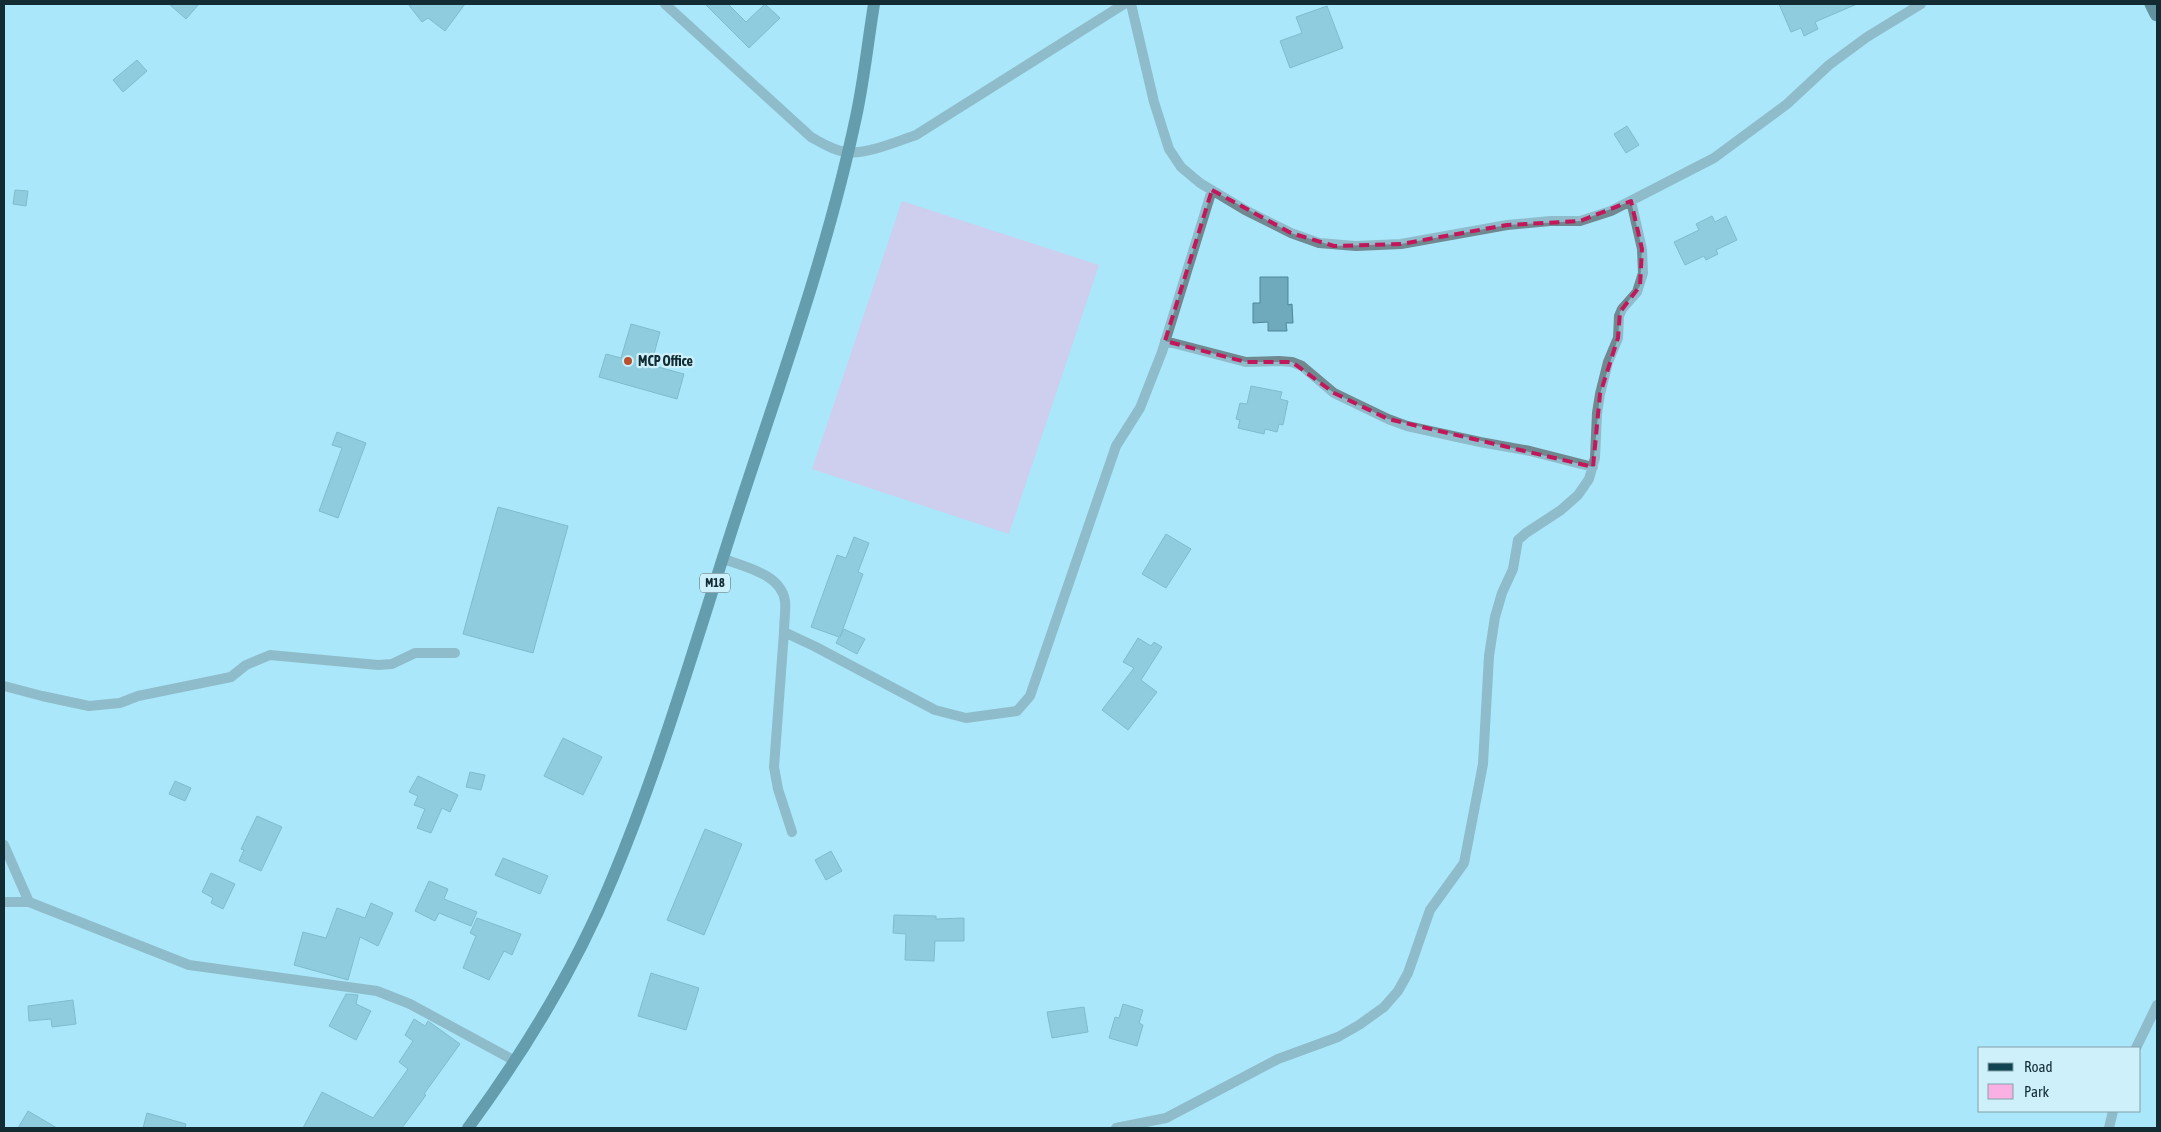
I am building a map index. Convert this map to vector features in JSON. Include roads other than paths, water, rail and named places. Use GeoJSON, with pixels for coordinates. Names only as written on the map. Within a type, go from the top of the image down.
{"type":"FeatureCollection","features":[{"type":"Feature","properties":{"kind":"highway"},"geometry":{"type":"LineString","coordinates":[[2152,4],[2157,14]]}},
{"type":"Feature","properties":{"kind":"main road","name":"M18"},"geometry":{"type":"LineString","coordinates":[[468,1128],[515,1061],[566,974],[612,880],[648,786],[809,296],[857,114],[874,4]]}},
{"type":"Feature","properties":{"kind":"street"},"geometry":{"type":"LineString","coordinates":[[665,4],[811,137],[828,147],[848,153],[881,148],[916,135],[1124,4]]}},
{"type":"Feature","properties":{"kind":"street"},"geometry":{"type":"LineString","coordinates":[[1131,4],[1154,102],[1169,149],[1181,167],[1212,190],[1245,210],[1291,233],[1334,246],[1401,244],[1507,225],[1550,221],[1580,221],[1611,211],[1714,158],[1787,104],[1829,65],[1868,37],[1921,4]]}},
{"type":"Feature","properties":{"kind":"street"},"geometry":{"type":"LineString","coordinates":[[784,632],[823,650],[935,710],[966,718],[1017,710],[1030,696],[1116,446],[1140,408],[1165,341],[1212,190]]}},
{"type":"Feature","properties":{"kind":"street"},"geometry":{"type":"LineString","coordinates":[[1116,1128],[1166,1118],[1278,1059],[1338,1037],[1359,1026],[1384,1007],[1398,991],[1408,973],[1430,910],[1464,863],[1483,764],[1489,656],[1495,616],[1502,593],[1513,569],[1517,544],[1526,533],[1561,510],[1578,495],[1589,479],[1593,467],[1600,394],[1608,362],[1618,338],[1620,312],[1637,292],[1643,273],[1642,249],[1631,201]]}},
{"type":"Feature","properties":{"kind":"street"},"geometry":{"type":"LineString","coordinates":[[1165,341],[1246,362],[1292,362],[1302,366],[1334,393],[1407,426],[1530,451],[1593,467]]}},
{"type":"Feature","properties":{"kind":"street"},"geometry":{"type":"LineString","coordinates":[[724,559],[769,576],[779,587],[785,600],[774,767],[778,789],[792,832]]}},
{"type":"Feature","properties":{"kind":"street"},"geometry":{"type":"LineString","coordinates":[[4,686],[89,706],[120,703],[138,696],[231,677],[246,665],[270,655],[378,665],[392,664],[415,653],[455,653]]}},
{"type":"Feature","properties":{"kind":"street"},"geometry":{"type":"LineString","coordinates":[[4,846],[29,902]]}},
{"type":"Feature","properties":{"kind":"street"},"geometry":{"type":"LineString","coordinates":[[4,902],[29,902],[189,965],[377,991],[410,1004],[515,1061]]}},
{"type":"Feature","properties":{"kind":"street"},"geometry":{"type":"LineString","coordinates":[[2136,1047],[2157,1005]]}},
{"type":"Feature","properties":{"kind":"street"},"geometry":{"type":"LineString","coordinates":[[2109,1128],[2113,1112]]}},
{"type":"Feature","properties":{"kind":"place","name":"MCP Office"},"geometry":{"type":"Point","coordinates":[628,361]}}]}
